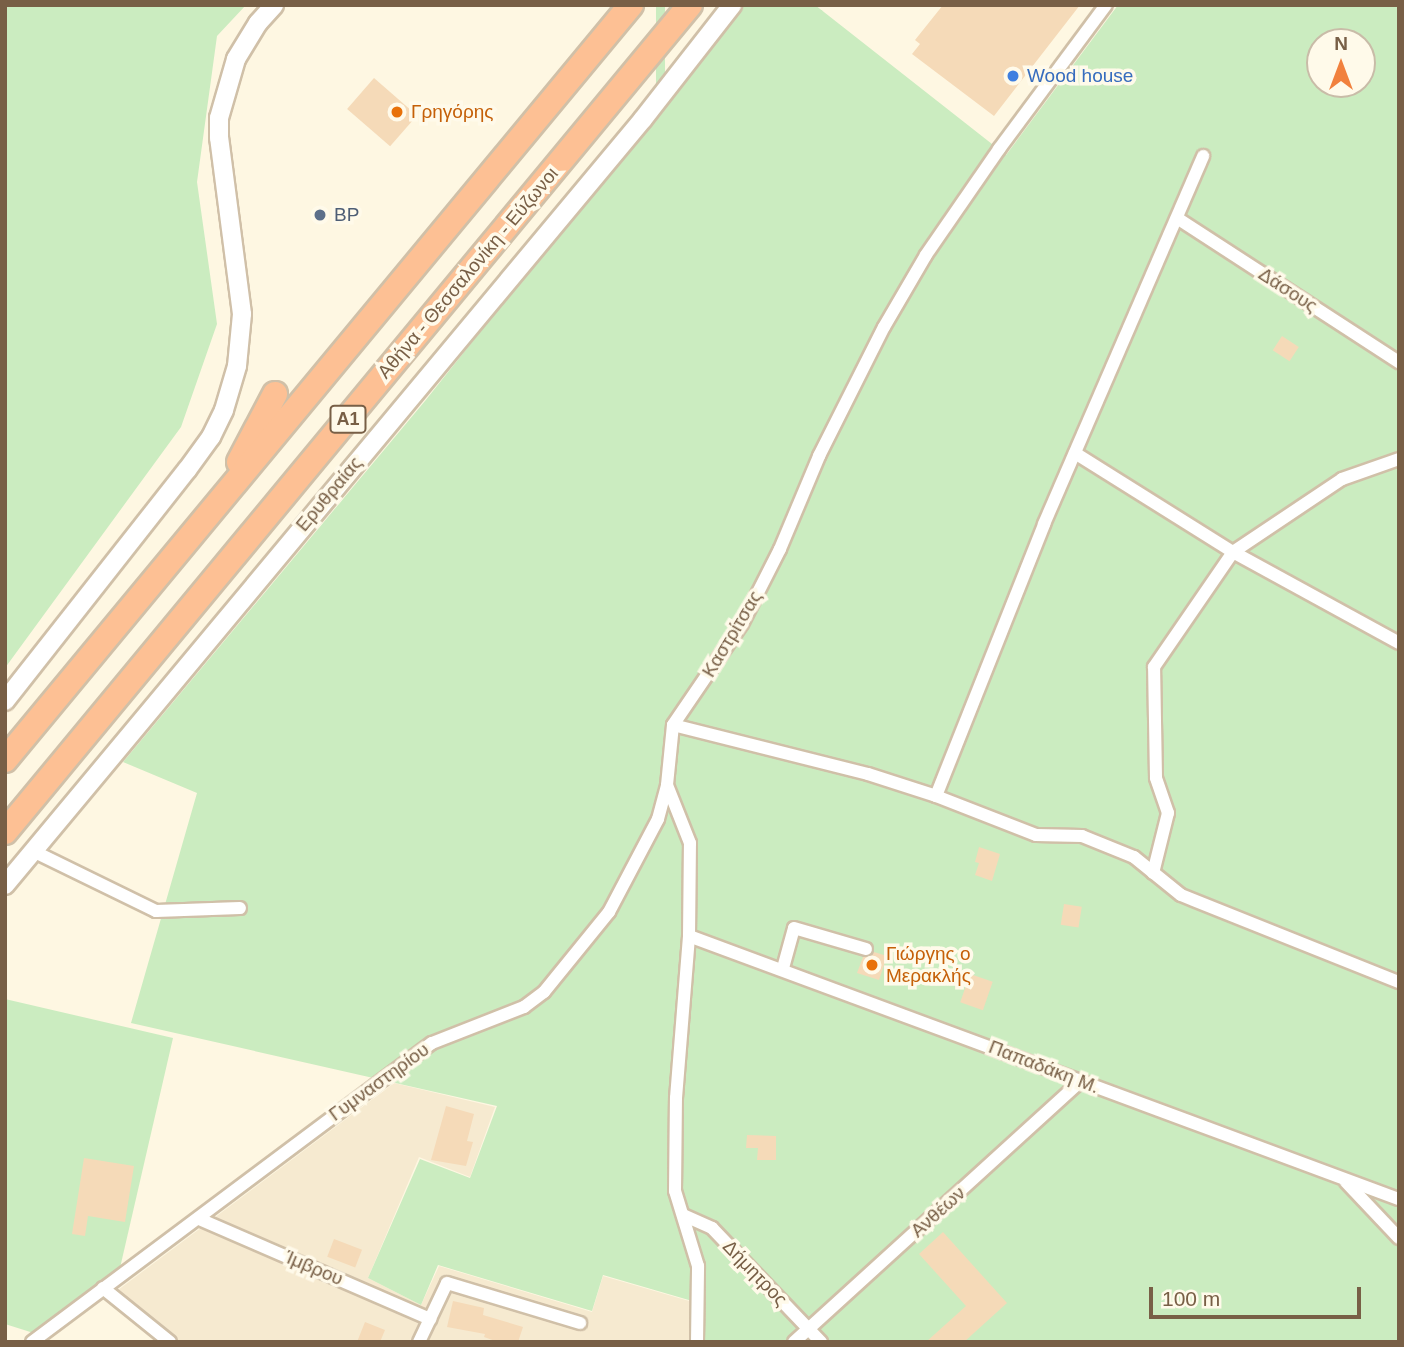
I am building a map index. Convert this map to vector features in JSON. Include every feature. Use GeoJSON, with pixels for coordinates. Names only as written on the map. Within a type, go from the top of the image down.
{"type":"FeatureCollection","features":[{"type":"Feature","properties":{"kind":"highway","name":"Α1"},"geometry":{"type":"LineString","coordinates":[[5,760],[631,5]]}},
{"type":"Feature","properties":{"kind":"highway","name":"Αθήνα - Θεσσαλονίκη - Εύζωνοι"},"geometry":{"type":"LineString","coordinates":[[5,832],[690,5]]}},
{"type":"Feature","properties":{"kind":"highway"},"geometry":{"type":"LineString","coordinates":[[216,506],[275,394]]}},
{"type":"Feature","properties":{"kind":"main road"},"geometry":{"type":"LineString","coordinates":[[5,701],[187,470],[211,437],[224,410],[237,366],[242,314],[219,138],[219,118],[236,59],[258,23],[274,5]]}},
{"type":"Feature","properties":{"kind":"main road","name":"Ερυθραίας"},"geometry":{"type":"LineString","coordinates":[[5,885],[643,119],[732,5]]}},
{"type":"Feature","properties":{"kind":"street","name":"Καστρίτσας"},"geometry":{"type":"LineString","coordinates":[[697,1342],[698,1266],[675,1191],[674,1159],[689,936],[690,843],[667,785],[673,725],[742,624],[780,549],[819,456],[866,362],[926,255],[999,149],[1106,5]]}},
{"type":"Feature","properties":{"kind":"street"},"geometry":{"type":"LineString","coordinates":[[936,796],[1075,453],[1203,156]]}},
{"type":"Feature","properties":{"kind":"street","name":"Δάσους"},"geometry":{"type":"LineString","coordinates":[[1177,218],[1399,362]]}},
{"type":"Feature","properties":{"kind":"street"},"geometry":{"type":"LineString","coordinates":[[1075,453],[1233,552],[1399,643]]}},
{"type":"Feature","properties":{"kind":"street"},"geometry":{"type":"LineString","coordinates":[[1153,873],[1168,813],[1156,778],[1154,667],[1233,552],[1342,479],[1399,458]]}},
{"type":"Feature","properties":{"kind":"street"},"geometry":{"type":"LineString","coordinates":[[673,725],[868,774],[936,796],[1036,835],[1082,836],[1134,857],[1181,895],[1399,982]]}},
{"type":"Feature","properties":{"kind":"street","name":"Γυμναστηρίου"},"geometry":{"type":"LineString","coordinates":[[32,1342],[432,1043],[524,1007],[544,992],[609,912],[658,819],[667,785]]}},
{"type":"Feature","properties":{"kind":"street"},"geometry":{"type":"LineString","coordinates":[[33,851],[156,911],[240,908]]}},
{"type":"Feature","properties":{"kind":"street"},"geometry":{"type":"LineString","coordinates":[[783,968],[794,928],[866,949]]}},
{"type":"Feature","properties":{"kind":"street","name":"Παπαδάκη Μ."},"geometry":{"type":"LineString","coordinates":[[689,936],[783,968],[1399,1199]]}},
{"type":"Feature","properties":{"kind":"street","name":"Ανθέων"},"geometry":{"type":"LineString","coordinates":[[794,1342],[1081,1080]]}},
{"type":"Feature","properties":{"kind":"street"},"geometry":{"type":"LineString","coordinates":[[1343,1178],[1399,1238]]}},
{"type":"Feature","properties":{"kind":"street","name":"Δήμητρος"},"geometry":{"type":"LineString","coordinates":[[682,1215],[712,1228],[821,1342]]}},
{"type":"Feature","properties":{"kind":"street","name":"Ίμβρου"},"geometry":{"type":"LineString","coordinates":[[198,1219],[430,1319]]}},
{"type":"Feature","properties":{"kind":"street"},"geometry":{"type":"LineString","coordinates":[[419,1342],[447,1283],[580,1323]]}},
{"type":"Feature","properties":{"kind":"street"},"geometry":{"type":"LineString","coordinates":[[103,1287],[170,1342]]}},
{"type":"Feature","properties":{"kind":"shaded area"},"geometry":{"type":"Polygon","coordinates":[[[394,1083],[495,1107],[470,1177],[419,1157],[368,1278],[421,1305],[439,1266],[592,1312],[603,1276],[696,1303],[695,1342],[180,1342],[118,1290],[394,1083]]]}},
{"type":"Feature","properties":{"kind":"green space"},"geometry":{"type":"Polygon","coordinates":[[[5,5],[246,5],[217,36],[197,182],[217,324],[181,427],[5,668],[5,5]]]}},
{"type":"Feature","properties":{"kind":"green space"},"geometry":{"type":"Polygon","coordinates":[[[656,5],[665,5],[665,1026],[656,1026],[656,5]]]}},
{"type":"Feature","properties":{"kind":"green space"},"geometry":{"type":"Polygon","coordinates":[[[741,5],[815,5],[1006,155],[1118,5],[1399,5],[1399,1342],[818,1342],[807,1330],[793,1342],[698,1342],[699,1303],[603,1275],[592,1311],[438,1265],[421,1305],[368,1278],[420,1159],[470,1178],[497,1106],[131,1023],[197,793],[123,762],[425,401],[741,5]]]}},
{"type":"Feature","properties":{"kind":"green space"},"geometry":{"type":"Polygon","coordinates":[[[5,999],[173,1038],[117,1281],[43,1336],[5,1324],[5,999]]]}},
{"type":"Feature","properties":{"kind":"building"},"geometry":{"type":"Polygon","coordinates":[[[943,5],[1080,5],[994,116],[912,54],[920,44],[915,40],[943,5]]]}},
{"type":"Feature","properties":{"kind":"building"},"geometry":{"type":"Polygon","coordinates":[[[374,78],[417,115],[390,146],[347,109],[374,78]]]}},
{"type":"Feature","properties":{"kind":"building"},"geometry":{"type":"Polygon","coordinates":[[[1282,336],[1299,347],[1290,361],[1273,350],[1282,336]]]}},
{"type":"Feature","properties":{"kind":"building"},"geometry":{"type":"Polygon","coordinates":[[[979,847],[1000,854],[992,881],[975,875],[979,863],[975,862],[979,847]]]}},
{"type":"Feature","properties":{"kind":"building"},"geometry":{"type":"Polygon","coordinates":[[[1064,904],[1082,907],[1078,928],[1061,925],[1064,904]]]}},
{"type":"Feature","properties":{"kind":"building","name":"Γιώργης ο Μερακλής"},"geometry":{"type":"Polygon","coordinates":[[[874,952],[887,956],[879,980],[857,973],[863,957],[874,952]]]}},
{"type":"Feature","properties":{"kind":"building"},"geometry":{"type":"Polygon","coordinates":[[[970,974],[993,982],[983,1010],[960,1002],[970,974]]]}},
{"type":"Feature","properties":{"kind":"building"},"geometry":{"type":"Polygon","coordinates":[[[446,1106],[474,1114],[467,1141],[473,1142],[466,1166],[431,1160],[446,1106]]]}},
{"type":"Feature","properties":{"kind":"building"},"geometry":{"type":"Polygon","coordinates":[[[747,1135],[776,1136],[776,1160],[757,1160],[758,1148],[746,1148],[747,1135]]]}},
{"type":"Feature","properties":{"kind":"building"},"geometry":{"type":"Polygon","coordinates":[[[84,1158],[134,1166],[125,1222],[88,1216],[85,1236],[72,1234],[84,1158]]]}},
{"type":"Feature","properties":{"kind":"building"},"geometry":{"type":"Polygon","coordinates":[[[943,1232],[1007,1303],[964,1342],[926,1342],[966,1306],[919,1254],[943,1232]]]}},
{"type":"Feature","properties":{"kind":"building"},"geometry":{"type":"Polygon","coordinates":[[[334,1239],[362,1250],[355,1267],[327,1257],[334,1239]]]}},
{"type":"Feature","properties":{"kind":"building"},"geometry":{"type":"Polygon","coordinates":[[[453,1301],[484,1308],[483,1315],[523,1327],[518,1342],[498,1342],[484,1337],[485,1334],[447,1327],[453,1301]]]}},
{"type":"Feature","properties":{"kind":"building"},"geometry":{"type":"Polygon","coordinates":[[[365,1322],[385,1330],[380,1342],[357,1342],[365,1322]]]}},
{"type":"Feature","properties":{"kind":"place","name":"Wood house"},"geometry":{"type":"Point","coordinates":[1013,76]}},
{"type":"Feature","properties":{"kind":"place","name":"Γρηγόρης"},"geometry":{"type":"Point","coordinates":[397,112]}},
{"type":"Feature","properties":{"kind":"place","name":"BP"},"geometry":{"type":"Point","coordinates":[320,215]}},
{"type":"Feature","properties":{"kind":"place","name":"Γιώργης ο Μερακλής"},"geometry":{"type":"Point","coordinates":[872,965]}}]}
